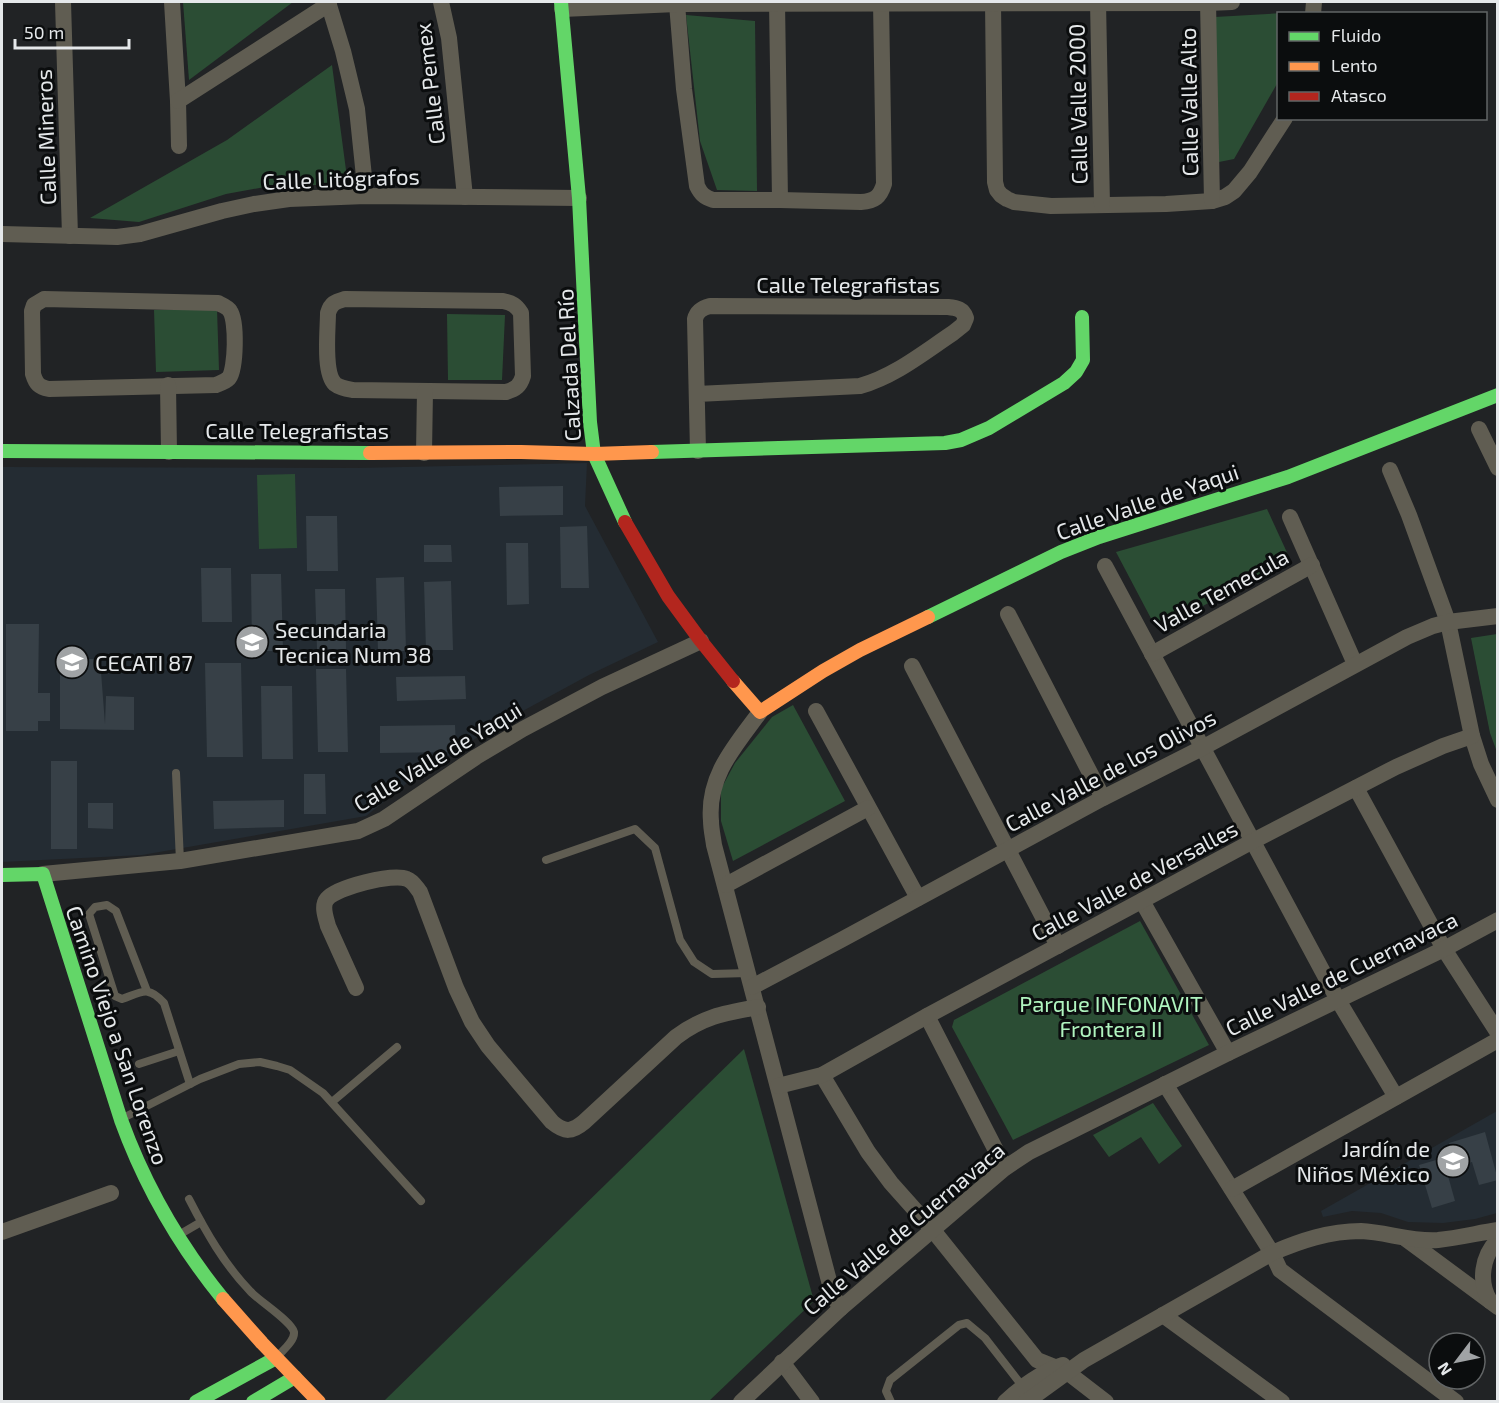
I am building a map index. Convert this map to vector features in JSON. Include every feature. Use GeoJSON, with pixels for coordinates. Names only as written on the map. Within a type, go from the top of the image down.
{"type":"FeatureCollection","features":[{"type":"Feature","properties":{"kind":"street","name":"Calle Mineros"},"geometry":{"type":"LineString","coordinates":[[63,2],[70,236]]}},
{"type":"Feature","properties":{"kind":"street"},"geometry":{"type":"LineString","coordinates":[[172,2],[179,146]]}},
{"type":"Feature","properties":{"kind":"street","name":"Calle Pemex"},"geometry":{"type":"LineString","coordinates":[[441,2],[449,38],[465,197]]}},
{"type":"Feature","properties":{"kind":"street"},"geometry":{"type":"LineString","coordinates":[[993,2],[995,182],[1001,195],[1014,202],[1051,206],[1212,201],[1234,191],[1250,172],[1284,120]]}},
{"type":"Feature","properties":{"kind":"street","name":"Calle Valle 2000"},"geometry":{"type":"LineString","coordinates":[[1098,2],[1102,205]]}},
{"type":"Feature","properties":{"kind":"street","name":"Calle Valle Alto"},"geometry":{"type":"LineString","coordinates":[[1208,2],[1212,201]]}},
{"type":"Feature","properties":{"kind":"street"},"geometry":{"type":"LineString","coordinates":[[562,5],[1232,2]]}},
{"type":"Feature","properties":{"kind":"street"},"geometry":{"type":"LineString","coordinates":[[178,101],[328,3],[343,51],[357,109],[366,196]]}},
{"type":"Feature","properties":{"kind":"street"},"geometry":{"type":"LineString","coordinates":[[777,3],[780,200]]}},
{"type":"Feature","properties":{"kind":"street"},"geometry":{"type":"LineString","coordinates":[[677,4],[684,88],[697,186],[701,194],[713,200],[861,202],[875,200],[880,196],[884,184],[881,3]]}},
{"type":"Feature","properties":{"kind":"street","name":"Calzada Del Río"},"geometry":{"type":"LineString","coordinates":[[562,5],[579,198],[590,422],[594,454],[619,510],[668,596],[701,641],[760,712]]}},
{"type":"Feature","properties":{"kind":"street","name":"Calle Litógrafos"},"geometry":{"type":"LineString","coordinates":[[2,234],[117,237],[163,229],[222,211],[289,199],[366,196],[579,198]]}},
{"type":"Feature","properties":{"kind":"street","name":"Calle Telegrafistas"},"geometry":{"type":"LineString","coordinates":[[49,299],[218,303],[230,310],[233,318],[234,342],[233,368],[229,377],[216,385],[168,385],[49,389],[41,387],[35,382],[33,374],[32,311],[34,305],[49,299]]}},
{"type":"Feature","properties":{"kind":"street","name":"Calle Telegrafistas"},"geometry":{"type":"LineString","coordinates":[[345,299],[503,301],[517,306],[521,313],[523,376],[515,390],[506,392],[425,391],[353,390],[333,383],[328,374],[328,313],[330,307],[345,299]]}},
{"type":"Feature","properties":{"kind":"street","name":"Calle Telegrafistas"},"geometry":{"type":"LineString","coordinates":[[697,394],[860,386],[890,374],[953,333],[963,325],[966,318],[958,308],[948,307],[710,306],[704,308],[696,314],[695,319],[698,452]]}},
{"type":"Feature","properties":{"kind":"street","name":"Calle Telegrafistas"},"geometry":{"type":"LineString","coordinates":[[2,452],[594,454],[945,443],[968,438],[999,422],[1064,383],[1076,372],[1083,360],[1082,317]]}},
{"type":"Feature","properties":{"kind":"street"},"geometry":{"type":"LineString","coordinates":[[168,385],[169,452]]}},
{"type":"Feature","properties":{"kind":"street"},"geometry":{"type":"LineString","coordinates":[[423,453],[425,391]]}},
{"type":"Feature","properties":{"kind":"street","name":"Calle Valle de Yaqui"},"geometry":{"type":"LineString","coordinates":[[760,712],[860,650],[1060,552],[1099,537],[1288,477],[1497,395]]}},
{"type":"Feature","properties":{"kind":"street"},"geometry":{"type":"LineString","coordinates":[[1479,429],[1497,468]]}},
{"type":"Feature","properties":{"kind":"street"},"geometry":{"type":"LineString","coordinates":[[1390,470],[1448,622],[1472,735],[1481,764],[1497,800]]}},
{"type":"Feature","properties":{"kind":"street"},"geometry":{"type":"LineString","coordinates":[[1290,517],[1355,664]]}},
{"type":"Feature","properties":{"kind":"street","name":"Valle Temecula"},"geometry":{"type":"LineString","coordinates":[[1152,654],[1312,565]]}},
{"type":"Feature","properties":{"kind":"street"},"geometry":{"type":"LineString","coordinates":[[1105,566],[1338,1000],[1396,1096]]}},
{"type":"Feature","properties":{"kind":"street"},"geometry":{"type":"LineString","coordinates":[[1008,614],[1103,798]]}},
{"type":"Feature","properties":{"kind":"street","name":"Calle Valle de los Olivos"},"geometry":{"type":"LineString","coordinates":[[750,980],[842,940],[1407,637],[1448,622],[1497,616]]}},
{"type":"Feature","properties":{"kind":"street","name":"Calle Valle de Yaqui"},"geometry":{"type":"LineString","coordinates":[[2,875],[43,874],[180,861],[358,831],[384,819],[476,757],[523,729],[602,687],[701,641]]}},
{"type":"Feature","properties":{"kind":"street"},"geometry":{"type":"LineString","coordinates":[[912,666],[1058,946]]}},
{"type":"Feature","properties":{"kind":"street"},"geometry":{"type":"LineString","coordinates":[[816,711],[918,898]]}},
{"type":"Feature","properties":{"kind":"street"},"geometry":{"type":"LineString","coordinates":[[760,712],[724,763],[715,781],[711,797],[710,820],[833,1296],[841,1308]]}},
{"type":"Feature","properties":{"kind":"street","name":"Calle Valle de Versalles"},"geometry":{"type":"LineString","coordinates":[[778,1086],[822,1075],[1253,841],[1437,748],[1472,735]]}},
{"type":"Feature","properties":{"kind":"street"},"geometry":{"type":"LineString","coordinates":[[1356,788],[1444,949],[1497,1033]]}},
{"type":"Feature","properties":{"kind":"street"},"geometry":{"type":"LineString","coordinates":[[726,885],[868,808]]}},
{"type":"Feature","properties":{"kind":"street","name":"Camino Viejo a San Lorenzo"},"geometry":{"type":"LineString","coordinates":[[43,874],[121,1119],[152,1194],[177,1236],[222,1297],[276,1358],[319,1401]]}},
{"type":"Feature","properties":{"kind":"street"},"geometry":{"type":"LineString","coordinates":[[356,988],[328,926],[325,905],[328,898],[358,885],[387,878],[408,879],[420,892],[456,988],[472,1022],[488,1046],[552,1122],[561,1129],[569,1130],[577,1128],[676,1037],[691,1026],[715,1016],[758,1007]]}},
{"type":"Feature","properties":{"kind":"street"},"geometry":{"type":"LineString","coordinates":[[1143,901],[1228,1053]]}},
{"type":"Feature","properties":{"kind":"street","name":"Calle Valle de Cuernavaca"},"geometry":{"type":"LineString","coordinates":[[741,1401],[841,1308],[1005,1168],[1052,1140],[1444,949],[1497,920]]}},
{"type":"Feature","properties":{"kind":"street"},"geometry":{"type":"LineString","coordinates":[[927,1016],[1005,1168]]}},
{"type":"Feature","properties":{"kind":"street"},"geometry":{"type":"LineString","coordinates":[[1232,1189],[1497,1040]]}},
{"type":"Feature","properties":{"kind":"street"},"geometry":{"type":"LineString","coordinates":[[822,1075],[868,1152],[891,1183],[932,1229],[1037,1360],[1061,1370],[1106,1401]]}},
{"type":"Feature","properties":{"kind":"street"},"geometry":{"type":"LineString","coordinates":[[1165,1084],[1272,1253],[1280,1270],[1456,1401]]}},
{"type":"Feature","properties":{"kind":"street"},"geometry":{"type":"LineString","coordinates":[[2,1232],[111,1193]]}},
{"type":"Feature","properties":{"kind":"street"},"geometry":{"type":"LineString","coordinates":[[1017,1396],[1272,1253],[1299,1241],[1330,1234],[1361,1231],[1405,1238],[1439,1240],[1497,1230]]}},
{"type":"Feature","properties":{"kind":"street"},"geometry":{"type":"LineString","coordinates":[[1405,1238],[1494,1305]]}},
{"type":"Feature","properties":{"kind":"street"},"geometry":{"type":"LineString","coordinates":[[1494,1305],[1483,1287],[1482,1276],[1488,1252],[1497,1240]]}},
{"type":"Feature","properties":{"kind":"street"},"geometry":{"type":"LineString","coordinates":[[1163,1315],[1282,1401]]}},
{"type":"Feature","properties":{"kind":"street"},"geometry":{"type":"LineString","coordinates":[[196,1401],[276,1358]]}},
{"type":"Feature","properties":{"kind":"street"},"geometry":{"type":"LineString","coordinates":[[782,1362],[812,1401]]}},
{"type":"Feature","properties":{"kind":"street"},"geometry":{"type":"LineString","coordinates":[[253,1401],[295,1377]]}},
{"type":"Feature","properties":{"kind":"lane"},"geometry":{"type":"LineString","coordinates":[[176,773],[180,861]]}},
{"type":"Feature","properties":{"kind":"lane"},"geometry":{"type":"LineString","coordinates":[[546,860],[635,829],[655,848],[680,940],[694,962],[712,974],[750,980]]}},
{"type":"Feature","properties":{"kind":"lane"},"geometry":{"type":"LineString","coordinates":[[147,991],[116,911],[107,905],[94,907],[89,914],[114,996],[122,999],[147,991],[156,994],[164,1003],[190,1084]]}},
{"type":"Feature","properties":{"kind":"lane"},"geometry":{"type":"LineString","coordinates":[[332,1102],[397,1047]]}},
{"type":"Feature","properties":{"kind":"lane"},"geometry":{"type":"LineString","coordinates":[[138,1065],[179,1051]]}},
{"type":"Feature","properties":{"kind":"lane"},"geometry":{"type":"LineString","coordinates":[[121,1119],[190,1084],[239,1064],[260,1062],[290,1070],[332,1102],[421,1201]]}},
{"type":"Feature","properties":{"kind":"lane"},"geometry":{"type":"LineString","coordinates":[[189,1199],[221,1255],[246,1287],[291,1326],[294,1333],[293,1338],[276,1358]]}},
{"type":"Feature","properties":{"kind":"lane"},"geometry":{"type":"LineString","coordinates":[[177,1236],[201,1222]]}},
{"type":"Feature","properties":{"kind":"lane"},"geometry":{"type":"LineString","coordinates":[[891,1401],[886,1391],[890,1380],[959,1324],[967,1323],[985,1338],[1017,1396]]}},
{"type":"Feature","properties":{"kind":"shaded area"},"geometry":{"type":"Polygon","coordinates":[[[587,463],[585,506],[658,642],[589,675],[495,726],[411,780],[366,816],[142,855],[2,862],[2,467],[357,468],[587,463]]]}},
{"type":"Feature","properties":{"kind":"shaded area","name":"Jardín de Niños México"},"geometry":{"type":"Polygon","coordinates":[[[1497,1111],[1497,1213],[1475,1219],[1443,1223],[1408,1222],[1381,1213],[1352,1211],[1323,1217],[1321,1211],[1497,1111]]]}},
{"type":"Feature","properties":{"kind":"green space"},"geometry":{"type":"Polygon","coordinates":[[[183,2],[293,2],[189,80],[183,2]]]}},
{"type":"Feature","properties":{"kind":"green space"},"geometry":{"type":"Polygon","coordinates":[[[1277,13],[1277,84],[1234,159],[1219,162],[1215,17],[1277,13]]]}},
{"type":"Feature","properties":{"kind":"green space"},"geometry":{"type":"Polygon","coordinates":[[[686,15],[755,21],[757,191],[717,190],[700,141],[686,15]]]}},
{"type":"Feature","properties":{"kind":"green space"},"geometry":{"type":"Polygon","coordinates":[[[332,65],[348,185],[276,185],[226,194],[139,222],[90,218],[227,140],[332,65]]]}},
{"type":"Feature","properties":{"kind":"green space"},"geometry":{"type":"Polygon","coordinates":[[[217,309],[219,370],[156,372],[154,310],[217,309]]]}},
{"type":"Feature","properties":{"kind":"green space"},"geometry":{"type":"Polygon","coordinates":[[[447,314],[505,315],[502,380],[448,380],[447,314]]]}},
{"type":"Feature","properties":{"kind":"green space"},"geometry":{"type":"Polygon","coordinates":[[[295,474],[297,548],[259,549],[257,475],[295,474]]]}},
{"type":"Feature","properties":{"kind":"green space"},"geometry":{"type":"Polygon","coordinates":[[[1267,509],[1290,559],[1162,628],[1155,626],[1116,552],[1267,509]]]}},
{"type":"Feature","properties":{"kind":"green space"},"geometry":{"type":"Polygon","coordinates":[[[1498,634],[1497,752],[1490,733],[1471,638],[1498,634]]]}},
{"type":"Feature","properties":{"kind":"green space"},"geometry":{"type":"Polygon","coordinates":[[[793,705],[845,801],[733,861],[721,821],[721,789],[735,763],[772,717],[793,705]]]}},
{"type":"Feature","properties":{"kind":"green space","name":"Parque INFONAVIT Frontera II"},"geometry":{"type":"Polygon","coordinates":[[[1140,921],[1209,1045],[1013,1140],[952,1027],[954,1020],[1140,921]]]}},
{"type":"Feature","properties":{"kind":"green space"},"geometry":{"type":"Polygon","coordinates":[[[744,1049],[814,1301],[709,1401],[384,1401],[744,1049]]]}},
{"type":"Feature","properties":{"kind":"green space"},"geometry":{"type":"Polygon","coordinates":[[[1153,1103],[1182,1146],[1159,1164],[1141,1137],[1109,1157],[1093,1135],[1153,1103]]]}},
{"type":"Feature","properties":{"kind":"building"},"geometry":{"type":"Polygon","coordinates":[[[563,486],[563,515],[500,516],[499,487],[563,486]]]}},
{"type":"Feature","properties":{"kind":"building"},"geometry":{"type":"Polygon","coordinates":[[[306,516],[337,516],[338,571],[307,571],[306,516]]]}},
{"type":"Feature","properties":{"kind":"building"},"geometry":{"type":"Polygon","coordinates":[[[587,526],[589,588],[561,588],[560,527],[587,526]]]}},
{"type":"Feature","properties":{"kind":"building"},"geometry":{"type":"Polygon","coordinates":[[[506,543],[528,543],[529,604],[507,605],[506,543]]]}},
{"type":"Feature","properties":{"kind":"building"},"geometry":{"type":"Polygon","coordinates":[[[424,545],[451,545],[452,562],[424,562],[424,545]]]}},
{"type":"Feature","properties":{"kind":"building"},"geometry":{"type":"Polygon","coordinates":[[[201,568],[231,568],[232,622],[202,622],[201,568]]]}},
{"type":"Feature","properties":{"kind":"building"},"geometry":{"type":"Polygon","coordinates":[[[251,574],[281,574],[283,651],[252,651],[251,574]]]}},
{"type":"Feature","properties":{"kind":"building"},"geometry":{"type":"Polygon","coordinates":[[[404,577],[406,651],[378,651],[376,578],[404,577]]]}},
{"type":"Feature","properties":{"kind":"building"},"geometry":{"type":"Polygon","coordinates":[[[451,581],[453,650],[426,650],[424,582],[451,581]]]}},
{"type":"Feature","properties":{"kind":"building"},"geometry":{"type":"Polygon","coordinates":[[[315,589],[345,589],[346,649],[317,649],[315,589]]]}},
{"type":"Feature","properties":{"kind":"building"},"geometry":{"type":"Polygon","coordinates":[[[6,624],[39,624],[38,693],[50,693],[50,721],[38,721],[38,731],[6,731],[6,624]]]}},
{"type":"Feature","properties":{"kind":"building"},"geometry":{"type":"Polygon","coordinates":[[[60,659],[100,659],[105,724],[106,696],[134,697],[134,730],[60,729],[60,659]]]}},
{"type":"Feature","properties":{"kind":"building"},"geometry":{"type":"Polygon","coordinates":[[[205,663],[241,663],[243,757],[207,757],[205,663]]]}},
{"type":"Feature","properties":{"kind":"building"},"geometry":{"type":"Polygon","coordinates":[[[316,669],[346,669],[348,752],[318,752],[316,669]]]}},
{"type":"Feature","properties":{"kind":"building"},"geometry":{"type":"Polygon","coordinates":[[[465,676],[466,699],[397,701],[396,677],[465,676]]]}},
{"type":"Feature","properties":{"kind":"building"},"geometry":{"type":"Polygon","coordinates":[[[261,686],[292,686],[293,759],[262,759],[261,686]]]}},
{"type":"Feature","properties":{"kind":"building"},"geometry":{"type":"Polygon","coordinates":[[[455,725],[456,752],[380,753],[380,726],[455,725]]]}},
{"type":"Feature","properties":{"kind":"building"},"geometry":{"type":"Polygon","coordinates":[[[51,761],[77,761],[77,849],[51,849],[51,761]]]}},
{"type":"Feature","properties":{"kind":"building"},"geometry":{"type":"Polygon","coordinates":[[[304,774],[325,774],[326,814],[304,814],[304,774]]]}},
{"type":"Feature","properties":{"kind":"building"},"geometry":{"type":"Polygon","coordinates":[[[284,800],[284,827],[214,829],[213,801],[284,800]]]}},
{"type":"Feature","properties":{"kind":"building"},"geometry":{"type":"Polygon","coordinates":[[[88,803],[113,803],[113,829],[88,828],[88,803]]]}},
{"type":"Feature","properties":{"kind":"building","name":"Jardín de Niños México"},"geometry":{"type":"Polygon","coordinates":[[[1485,1132],[1498,1180],[1479,1185],[1472,1162],[1455,1167],[1449,1143],[1485,1132]]]}},
{"type":"Feature","properties":{"kind":"building","name":"Jardín de Niños México"},"geometry":{"type":"Polygon","coordinates":[[[1443,1158],[1455,1201],[1432,1208],[1419,1165],[1443,1158]]]}},
{"type":"Feature","properties":{"kind":"traffic: fast"},"geometry":{"type":"LineString","coordinates":[[561,2],[579,198],[590,422],[594,454],[625,522]]}},
{"type":"Feature","properties":{"kind":"traffic: fast"},"geometry":{"type":"LineString","coordinates":[[652,452],[945,443],[961,440],[989,428],[1064,383],[1076,372],[1083,360],[1082,317]]}},
{"type":"Feature","properties":{"kind":"traffic: fast"},"geometry":{"type":"LineString","coordinates":[[928,617],[1061,552],[1099,537],[1288,477],[1498,395]]}},
{"type":"Feature","properties":{"kind":"traffic: fast"},"geometry":{"type":"LineString","coordinates":[[2,451],[370,453]]}},
{"type":"Feature","properties":{"kind":"traffic: fast"},"geometry":{"type":"LineString","coordinates":[[2,875],[43,874],[130,1144],[164,1214],[192,1258],[223,1299]]}},
{"type":"Feature","properties":{"kind":"traffic: fast"},"geometry":{"type":"LineString","coordinates":[[196,1402],[276,1358]]}},
{"type":"Feature","properties":{"kind":"traffic: fast"},"geometry":{"type":"LineString","coordinates":[[253,1402],[295,1377]]}},
{"type":"Feature","properties":{"kind":"traffic: slow"},"geometry":{"type":"LineString","coordinates":[[370,453],[652,452]]}},
{"type":"Feature","properties":{"kind":"traffic: slow"},"geometry":{"type":"LineString","coordinates":[[733,681],[760,712],[860,650],[928,617]]}},
{"type":"Feature","properties":{"kind":"traffic: slow"},"geometry":{"type":"LineString","coordinates":[[223,1299],[319,1402]]}},
{"type":"Feature","properties":{"kind":"traffic: jam"},"geometry":{"type":"LineString","coordinates":[[625,522],[668,596],[733,681]]}},
{"type":"Feature","properties":{"kind":"place","name":"Secundaria Tecnica Num 38"},"geometry":{"type":"Point","coordinates":[252,642]}},
{"type":"Feature","properties":{"kind":"place","name":"CECATI 87"},"geometry":{"type":"Point","coordinates":[72,662]}},
{"type":"Feature","properties":{"kind":"place","name":"Jardín de Niños México"},"geometry":{"type":"Point","coordinates":[1453,1161]}}]}
